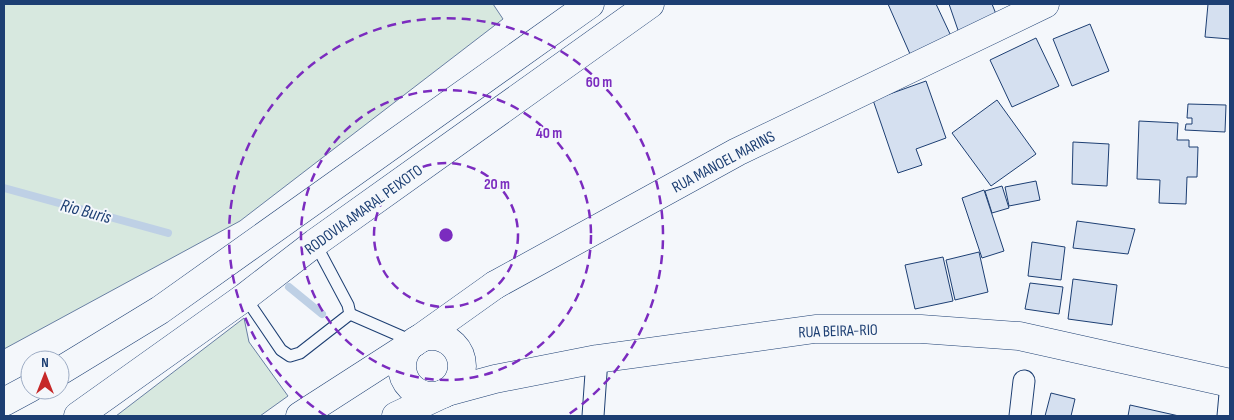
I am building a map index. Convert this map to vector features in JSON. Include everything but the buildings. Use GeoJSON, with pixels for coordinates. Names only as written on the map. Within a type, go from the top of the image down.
{"type":"FeatureCollection","features":[{"type":"Feature","properties":{"kind":"main road"},"geometry":{"type":"LineString","coordinates":[[70,365],[160,310],[590,4]]}},
{"type":"Feature","properties":{"kind":"main road","name":"RODOVIA AMARAL PEIXOTO"},"geometry":{"type":"LineString","coordinates":[[78,416],[245,296],[314,243],[650,4]]}},
{"type":"Feature","properties":{"kind":"main road","name":"RUA MANOEL MARINS"},"geometry":{"type":"LineString","coordinates":[[300,416],[415,342],[495,285],[737,152],[1045,4]]}},
{"type":"Feature","properties":{"kind":"main road","name":"RUA BEIRA-RIO"},"geometry":{"type":"LineString","coordinates":[[447,392],[495,379],[596,359],[815,329],[921,329],[1019,336],[1230,383]]}},
{"type":"Feature","properties":{"kind":"main road"},"geometry":{"type":"LineString","coordinates":[[396,416],[447,392],[454,387],[462,372],[462,363],[455,347],[440,337],[422,338],[408,349],[403,363],[404,378],[410,386],[427,396],[447,392]]}},
{"type":"Feature","properties":{"kind":"main road"},"geometry":{"type":"LineString","coordinates":[[4,402],[20,393]]}},
{"type":"Feature","properties":{"kind":"street"},"geometry":{"type":"LineString","coordinates":[[593,416],[596,359]]}},
{"type":"Feature","properties":{"kind":"street"},"geometry":{"type":"LineString","coordinates":[[1020,416],[1024,381]]}},
{"type":"Feature","properties":{"kind":"street"},"geometry":{"type":"LineString","coordinates":[[1228,416],[1230,394]]}},
{"type":"Feature","properties":{"kind":"lane"},"geometry":{"type":"LineString","coordinates":[[314,243],[348,304],[350,314]]}},
{"type":"Feature","properties":{"kind":"lane"},"geometry":{"type":"LineString","coordinates":[[245,296],[281,350],[290,356],[300,353],[350,314]]}},
{"type":"Feature","properties":{"kind":"lane"},"geometry":{"type":"LineString","coordinates":[[350,314],[415,342]]}},
{"type":"Feature","properties":{"kind":"shaded area"},"geometry":{"type":"Polygon","coordinates":[[[4,4],[493,4],[503,19],[240,221],[4,349],[4,4]]]}},
{"type":"Feature","properties":{"kind":"shaded area"},"geometry":{"type":"Polygon","coordinates":[[[244,318],[249,342],[288,396],[260,416],[116,416],[244,318]]]}},
{"type":"Feature","properties":{"kind":"waterway","name":"Rio Buris"},"geometry":{"type":"LineString","coordinates":[[4,188],[168,233]]}},
{"type":"Feature","properties":{"kind":"waterway","name":"Rio Buris"},"geometry":{"type":"LineString","coordinates":[[289,287],[322,314]]}}]}
